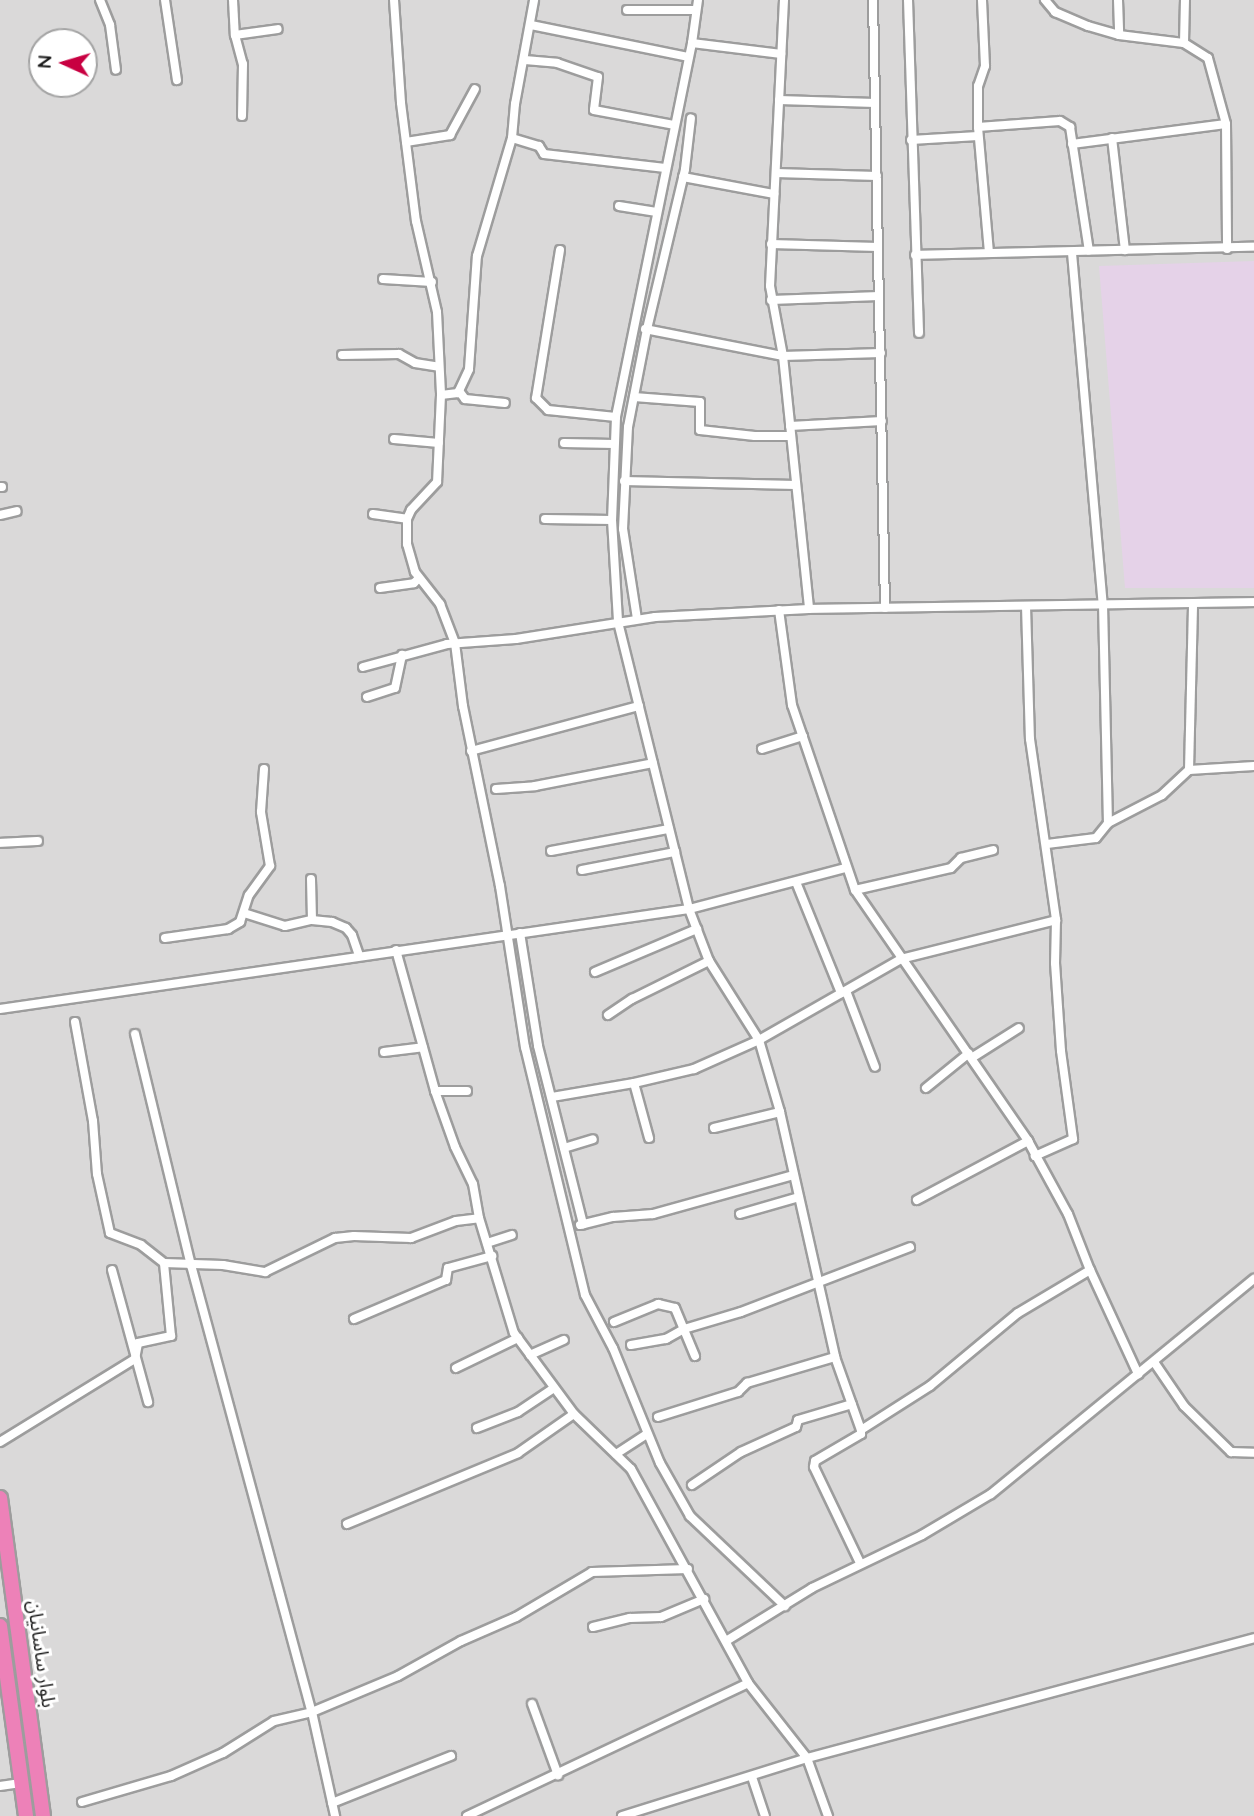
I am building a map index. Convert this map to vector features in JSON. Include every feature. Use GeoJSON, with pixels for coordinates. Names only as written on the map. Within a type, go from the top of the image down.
{"type":"FeatureCollection","features":[{"type":"Feature","properties":{"kind":"highway","name":"بلوار ساسانیان"},"geometry":{"type":"LineString","coordinates":[[0,1498],[43,1816]]}},
{"type":"Feature","properties":{"kind":"highway","name":"بلوار ساسانیان"},"geometry":{"type":"LineString","coordinates":[[0,1626],[26,1816]]}},
{"type":"Feature","properties":{"kind":"street"},"geometry":{"type":"LineString","coordinates":[[100,0],[110,25],[116,70]]}},
{"type":"Feature","properties":{"kind":"street"},"geometry":{"type":"LineString","coordinates":[[165,0],[177,80]]}},
{"type":"Feature","properties":{"kind":"street"},"geometry":{"type":"LineString","coordinates":[[233,0],[235,35],[243,64],[242,116]]}},
{"type":"Feature","properties":{"kind":"street"},"geometry":{"type":"LineString","coordinates":[[394,0],[406,142],[416,221],[432,282],[441,395],[437,482],[407,519],[407,544],[419,578],[440,604],[455,643],[471,751],[500,886],[525,1047],[590,1309],[613,1348],[647,1434],[681,1503],[691,1517],[785,1605]]}},
{"type":"Feature","properties":{"kind":"street"},"geometry":{"type":"LineString","coordinates":[[460,391],[469,369],[477,256],[512,138],[515,104],[534,0]]}},
{"type":"Feature","properties":{"kind":"street"},"geometry":{"type":"LineString","coordinates":[[698,0],[692,43],[616,421],[612,520],[618,622],[689,909],[709,961],[759,1040],[780,1112],[835,1357],[861,1430],[861,1434],[813,1464],[860,1563]]}},
{"type":"Feature","properties":{"kind":"street"},"geometry":{"type":"LineString","coordinates":[[784,0],[771,244],[771,300],[783,356],[809,609]]}},
{"type":"Feature","properties":{"kind":"street"},"geometry":{"type":"LineString","coordinates":[[873,0],[885,608]]}},
{"type":"Feature","properties":{"kind":"street"},"geometry":{"type":"LineString","coordinates":[[908,0],[919,333]]}},
{"type":"Feature","properties":{"kind":"street"},"geometry":{"type":"LineString","coordinates":[[982,0],[985,66],[978,86],[978,136],[989,252]]}},
{"type":"Feature","properties":{"kind":"street"},"geometry":{"type":"LineString","coordinates":[[1045,0],[1055,12],[1119,35],[1184,43],[1208,58],[1226,124],[1227,249]]}},
{"type":"Feature","properties":{"kind":"street"},"geometry":{"type":"LineString","coordinates":[[1118,0],[1119,35]]}},
{"type":"Feature","properties":{"kind":"street"},"geometry":{"type":"LineString","coordinates":[[1184,43],[1185,0]]}},
{"type":"Feature","properties":{"kind":"street"},"geometry":{"type":"LineString","coordinates":[[627,10],[696,10]]}},
{"type":"Feature","properties":{"kind":"street"},"geometry":{"type":"LineString","coordinates":[[531,25],[688,57]]}},
{"type":"Feature","properties":{"kind":"street"},"geometry":{"type":"LineString","coordinates":[[235,35],[278,29]]}},
{"type":"Feature","properties":{"kind":"street"},"geometry":{"type":"LineString","coordinates":[[692,43],[781,54]]}},
{"type":"Feature","properties":{"kind":"street"},"geometry":{"type":"LineString","coordinates":[[525,60],[557,63],[598,77],[594,110],[674,125]]}},
{"type":"Feature","properties":{"kind":"street"},"geometry":{"type":"LineString","coordinates":[[406,142],[450,135],[475,89]]}},
{"type":"Feature","properties":{"kind":"street"},"geometry":{"type":"LineString","coordinates":[[779,100],[875,103]]}},
{"type":"Feature","properties":{"kind":"street"},"geometry":{"type":"LineString","coordinates":[[637,619],[623,529],[628,427],[647,329],[683,177],[691,118]]}},
{"type":"Feature","properties":{"kind":"street"},"geometry":{"type":"LineString","coordinates":[[978,127],[1060,121],[1070,127],[1089,251]]}},
{"type":"Feature","properties":{"kind":"street"},"geometry":{"type":"LineString","coordinates":[[1072,144],[1226,124]]}},
{"type":"Feature","properties":{"kind":"street"},"geometry":{"type":"LineString","coordinates":[[911,140],[978,136]]}},
{"type":"Feature","properties":{"kind":"street"},"geometry":{"type":"LineString","coordinates":[[512,138],[539,146],[544,154],[666,168]]}},
{"type":"Feature","properties":{"kind":"street"},"geometry":{"type":"LineString","coordinates":[[1112,138],[1125,250]]}},
{"type":"Feature","properties":{"kind":"street"},"geometry":{"type":"LineString","coordinates":[[776,173],[877,176]]}},
{"type":"Feature","properties":{"kind":"street"},"geometry":{"type":"LineString","coordinates":[[683,177],[774,194]]}},
{"type":"Feature","properties":{"kind":"street"},"geometry":{"type":"LineString","coordinates":[[619,206],[657,212]]}},
{"type":"Feature","properties":{"kind":"street"},"geometry":{"type":"LineString","coordinates":[[771,244],[878,247]]}},
{"type":"Feature","properties":{"kind":"street"},"geometry":{"type":"LineString","coordinates":[[915,255],[1254,247]]}},
{"type":"Feature","properties":{"kind":"street"},"geometry":{"type":"LineString","coordinates":[[560,250],[536,398],[548,410],[616,421],[628,427]]}},
{"type":"Feature","properties":{"kind":"street"},"geometry":{"type":"LineString","coordinates":[[1072,253],[1103,604],[1108,823]]}},
{"type":"Feature","properties":{"kind":"street"},"geometry":{"type":"LineString","coordinates":[[383,279],[432,282]]}},
{"type":"Feature","properties":{"kind":"street"},"geometry":{"type":"LineString","coordinates":[[771,300],[879,296]]}},
{"type":"Feature","properties":{"kind":"street"},"geometry":{"type":"LineString","coordinates":[[634,327],[783,356],[881,352]]}},
{"type":"Feature","properties":{"kind":"street"},"geometry":{"type":"LineString","coordinates":[[342,355],[399,354],[415,363],[439,367]]}},
{"type":"Feature","properties":{"kind":"street"},"geometry":{"type":"LineString","coordinates":[[441,395],[460,391]]}},
{"type":"Feature","properties":{"kind":"street"},"geometry":{"type":"LineString","coordinates":[[460,391],[465,399],[505,403]]}},
{"type":"Feature","properties":{"kind":"street"},"geometry":{"type":"LineString","coordinates":[[634,397],[699,401],[700,430],[755,436],[791,436]]}},
{"type":"Feature","properties":{"kind":"street"},"geometry":{"type":"LineString","coordinates":[[790,426],[882,421]]}},
{"type":"Feature","properties":{"kind":"street"},"geometry":{"type":"LineString","coordinates":[[394,439],[439,443]]}},
{"type":"Feature","properties":{"kind":"street"},"geometry":{"type":"LineString","coordinates":[[564,443],[614,444]]}},
{"type":"Feature","properties":{"kind":"street"},"geometry":{"type":"LineString","coordinates":[[624,481],[796,485]]}},
{"type":"Feature","properties":{"kind":"street"},"geometry":{"type":"LineString","coordinates":[[0,515],[18,511]]}},
{"type":"Feature","properties":{"kind":"street"},"geometry":{"type":"LineString","coordinates":[[373,514],[407,519]]}},
{"type":"Feature","properties":{"kind":"street"},"geometry":{"type":"LineString","coordinates":[[545,519],[612,520]]}},
{"type":"Feature","properties":{"kind":"street"},"geometry":{"type":"LineString","coordinates":[[380,588],[414,583],[419,578]]}},
{"type":"Feature","properties":{"kind":"street"},"geometry":{"type":"LineString","coordinates":[[363,667],[455,643],[475,643],[637,619],[809,609],[1254,602]]}},
{"type":"Feature","properties":{"kind":"street"},"geometry":{"type":"LineString","coordinates":[[1189,770],[1193,603]]}},
{"type":"Feature","properties":{"kind":"street"},"geometry":{"type":"LineString","coordinates":[[1026,606],[1030,739],[1056,920],[1061,1051],[1073,1139],[1035,1156]]}},
{"type":"Feature","properties":{"kind":"street"},"geometry":{"type":"LineString","coordinates":[[779,610],[786,676],[845,868],[855,890],[1028,1141],[1068,1214],[1090,1270],[1138,1374]]}},
{"type":"Feature","properties":{"kind":"street"},"geometry":{"type":"LineString","coordinates":[[367,697],[394,688],[402,655]]}},
{"type":"Feature","properties":{"kind":"street"},"geometry":{"type":"LineString","coordinates":[[471,751],[639,706]]}},
{"type":"Feature","properties":{"kind":"street"},"geometry":{"type":"LineString","coordinates":[[762,749],[803,736]]}},
{"type":"Feature","properties":{"kind":"street"},"geometry":{"type":"LineString","coordinates":[[496,789],[535,786],[653,763]]}},
{"type":"Feature","properties":{"kind":"street"},"geometry":{"type":"LineString","coordinates":[[1046,844],[1096,838],[1108,823],[1162,795],[1189,770],[1254,765]]}},
{"type":"Feature","properties":{"kind":"street"},"geometry":{"type":"LineString","coordinates":[[165,938],[228,929],[240,922],[249,895],[270,866],[261,813],[264,769]]}},
{"type":"Feature","properties":{"kind":"street"},"geometry":{"type":"LineString","coordinates":[[551,851],[669,830]]}},
{"type":"Feature","properties":{"kind":"street"},"geometry":{"type":"LineString","coordinates":[[0,843],[38,841]]}},
{"type":"Feature","properties":{"kind":"street"},"geometry":{"type":"LineString","coordinates":[[855,890],[951,867],[961,858],[993,850]]}},
{"type":"Feature","properties":{"kind":"street"},"geometry":{"type":"LineString","coordinates":[[582,870],[675,852]]}},
{"type":"Feature","properties":{"kind":"street"},"geometry":{"type":"LineString","coordinates":[[0,1009],[689,909],[845,868]]}},
{"type":"Feature","properties":{"kind":"street"},"geometry":{"type":"LineString","coordinates":[[311,878],[313,920]]}},
{"type":"Feature","properties":{"kind":"street"},"geometry":{"type":"LineString","coordinates":[[796,882],[875,1067]]}},
{"type":"Feature","properties":{"kind":"street"},"geometry":{"type":"LineString","coordinates":[[244,914],[285,926],[313,920],[332,922],[346,928],[359,955]]}},
{"type":"Feature","properties":{"kind":"street"},"geometry":{"type":"LineString","coordinates":[[552,1097],[634,1083],[694,1069],[759,1040],[901,959],[1056,920]]}},
{"type":"Feature","properties":{"kind":"street"},"geometry":{"type":"LineString","coordinates":[[595,972],[697,929]]}},
{"type":"Feature","properties":{"kind":"street"},"geometry":{"type":"LineString","coordinates":[[520,933],[529,1003],[583,1224]]}},
{"type":"Feature","properties":{"kind":"street"},"geometry":{"type":"LineString","coordinates":[[396,950],[435,1091],[455,1147],[473,1184],[479,1218],[518,1338],[574,1414],[631,1469],[748,1683],[807,1758],[828,1816]]}},
{"type":"Feature","properties":{"kind":"street"},"geometry":{"type":"LineString","coordinates":[[608,1015],[632,999],[709,961]]}},
{"type":"Feature","properties":{"kind":"street"},"geometry":{"type":"LineString","coordinates":[[75,1022],[93,1121],[97,1174],[110,1233],[141,1245],[164,1263],[265,1272],[335,1238],[411,1238],[456,1221],[479,1218]]}},
{"type":"Feature","properties":{"kind":"street"},"geometry":{"type":"LineString","coordinates":[[926,1088],[971,1055],[1019,1028]]}},
{"type":"Feature","properties":{"kind":"street"},"geometry":{"type":"LineString","coordinates":[[135,1034],[191,1265],[312,1712],[335,1816]]}},
{"type":"Feature","properties":{"kind":"street"},"geometry":{"type":"LineString","coordinates":[[384,1052],[423,1047]]}},
{"type":"Feature","properties":{"kind":"street"},"geometry":{"type":"LineString","coordinates":[[634,1083],[649,1138]]}},
{"type":"Feature","properties":{"kind":"street"},"geometry":{"type":"LineString","coordinates":[[435,1091],[467,1091]]}},
{"type":"Feature","properties":{"kind":"street"},"geometry":{"type":"LineString","coordinates":[[713,1128],[780,1112]]}},
{"type":"Feature","properties":{"kind":"street"},"geometry":{"type":"LineString","coordinates":[[564,1148],[593,1139]]}},
{"type":"Feature","properties":{"kind":"street"},"geometry":{"type":"LineString","coordinates":[[917,1200],[1028,1141]]}},
{"type":"Feature","properties":{"kind":"street"},"geometry":{"type":"LineString","coordinates":[[571,1228],[653,1214],[794,1175]]}},
{"type":"Feature","properties":{"kind":"street"},"geometry":{"type":"LineString","coordinates":[[740,1214],[799,1197]]}},
{"type":"Feature","properties":{"kind":"street"},"geometry":{"type":"LineString","coordinates":[[487,1243],[512,1234]]}},
{"type":"Feature","properties":{"kind":"street"},"geometry":{"type":"LineString","coordinates":[[631,1345],[666,1339],[684,1329],[820,1284],[910,1247]]}},
{"type":"Feature","properties":{"kind":"street"},"geometry":{"type":"LineString","coordinates":[[354,1319],[446,1280],[448,1268],[492,1256]]}},
{"type":"Feature","properties":{"kind":"street"},"geometry":{"type":"LineString","coordinates":[[0,1442],[135,1359],[138,1343],[171,1336],[164,1263]]}},
{"type":"Feature","properties":{"kind":"street"},"geometry":{"type":"LineString","coordinates":[[112,1270],[148,1402]]}},
{"type":"Feature","properties":{"kind":"street"},"geometry":{"type":"LineString","coordinates":[[861,1430],[930,1386],[1018,1313],[1090,1270]]}},
{"type":"Feature","properties":{"kind":"street"},"geometry":{"type":"LineString","coordinates":[[726,1641],[812,1588],[922,1535],[991,1494],[1254,1279]]}},
{"type":"Feature","properties":{"kind":"street"},"geometry":{"type":"LineString","coordinates":[[614,1322],[658,1304],[675,1308],[695,1356]]}},
{"type":"Feature","properties":{"kind":"street"},"geometry":{"type":"LineString","coordinates":[[456,1368],[518,1338]]}},
{"type":"Feature","properties":{"kind":"street"},"geometry":{"type":"LineString","coordinates":[[530,1355],[564,1340]]}},
{"type":"Feature","properties":{"kind":"street"},"geometry":{"type":"LineString","coordinates":[[658,1417],[738,1392],[747,1383],[835,1357]]}},
{"type":"Feature","properties":{"kind":"street"},"geometry":{"type":"LineString","coordinates":[[1154,1362],[1184,1406],[1231,1452],[1254,1453]]}},
{"type":"Feature","properties":{"kind":"street"},"geometry":{"type":"LineString","coordinates":[[477,1428],[518,1412],[554,1388]]}},
{"type":"Feature","properties":{"kind":"street"},"geometry":{"type":"LineString","coordinates":[[692,1485],[740,1452],[796,1427],[798,1420],[852,1404]]}},
{"type":"Feature","properties":{"kind":"street"},"geometry":{"type":"LineString","coordinates":[[348,1524],[518,1453],[574,1414]]}},
{"type":"Feature","properties":{"kind":"street"},"geometry":{"type":"LineString","coordinates":[[616,1454],[647,1434]]}},
{"type":"Feature","properties":{"kind":"street"},"geometry":{"type":"LineString","coordinates":[[82,1802],[171,1776],[223,1753],[274,1721],[312,1712],[430,1661],[461,1641],[516,1617],[592,1572],[688,1569]]}},
{"type":"Feature","properties":{"kind":"street"},"geometry":{"type":"LineString","coordinates":[[593,1627],[630,1618],[661,1617],[704,1599]]}},
{"type":"Feature","properties":{"kind":"street"},"geometry":{"type":"LineString","coordinates":[[622,1816],[807,1758],[1254,1638]]}},
{"type":"Feature","properties":{"kind":"street"},"geometry":{"type":"LineString","coordinates":[[467,1816],[748,1683]]}},
{"type":"Feature","properties":{"kind":"street"},"geometry":{"type":"LineString","coordinates":[[532,1704],[558,1775]]}},
{"type":"Feature","properties":{"kind":"street"},"geometry":{"type":"LineString","coordinates":[[332,1803],[451,1756]]}},
{"type":"Feature","properties":{"kind":"street"},"geometry":{"type":"LineString","coordinates":[[752,1777],[765,1816]]}},
{"type":"Feature","properties":{"kind":"street"},"geometry":{"type":"LineString","coordinates":[[0,1786],[21,1783]]}},
{"type":"Feature","properties":{"kind":"shaded area"},"geometry":{"type":"Polygon","coordinates":[[[0,0],[1254,0],[1254,1816],[0,1816],[0,0]]]}},
{"type":"Feature","properties":{"kind":"shaded area"},"geometry":{"type":"Polygon","coordinates":[[[1254,261],[1254,588],[1125,588],[1099,266],[1254,261]]]}}]}
